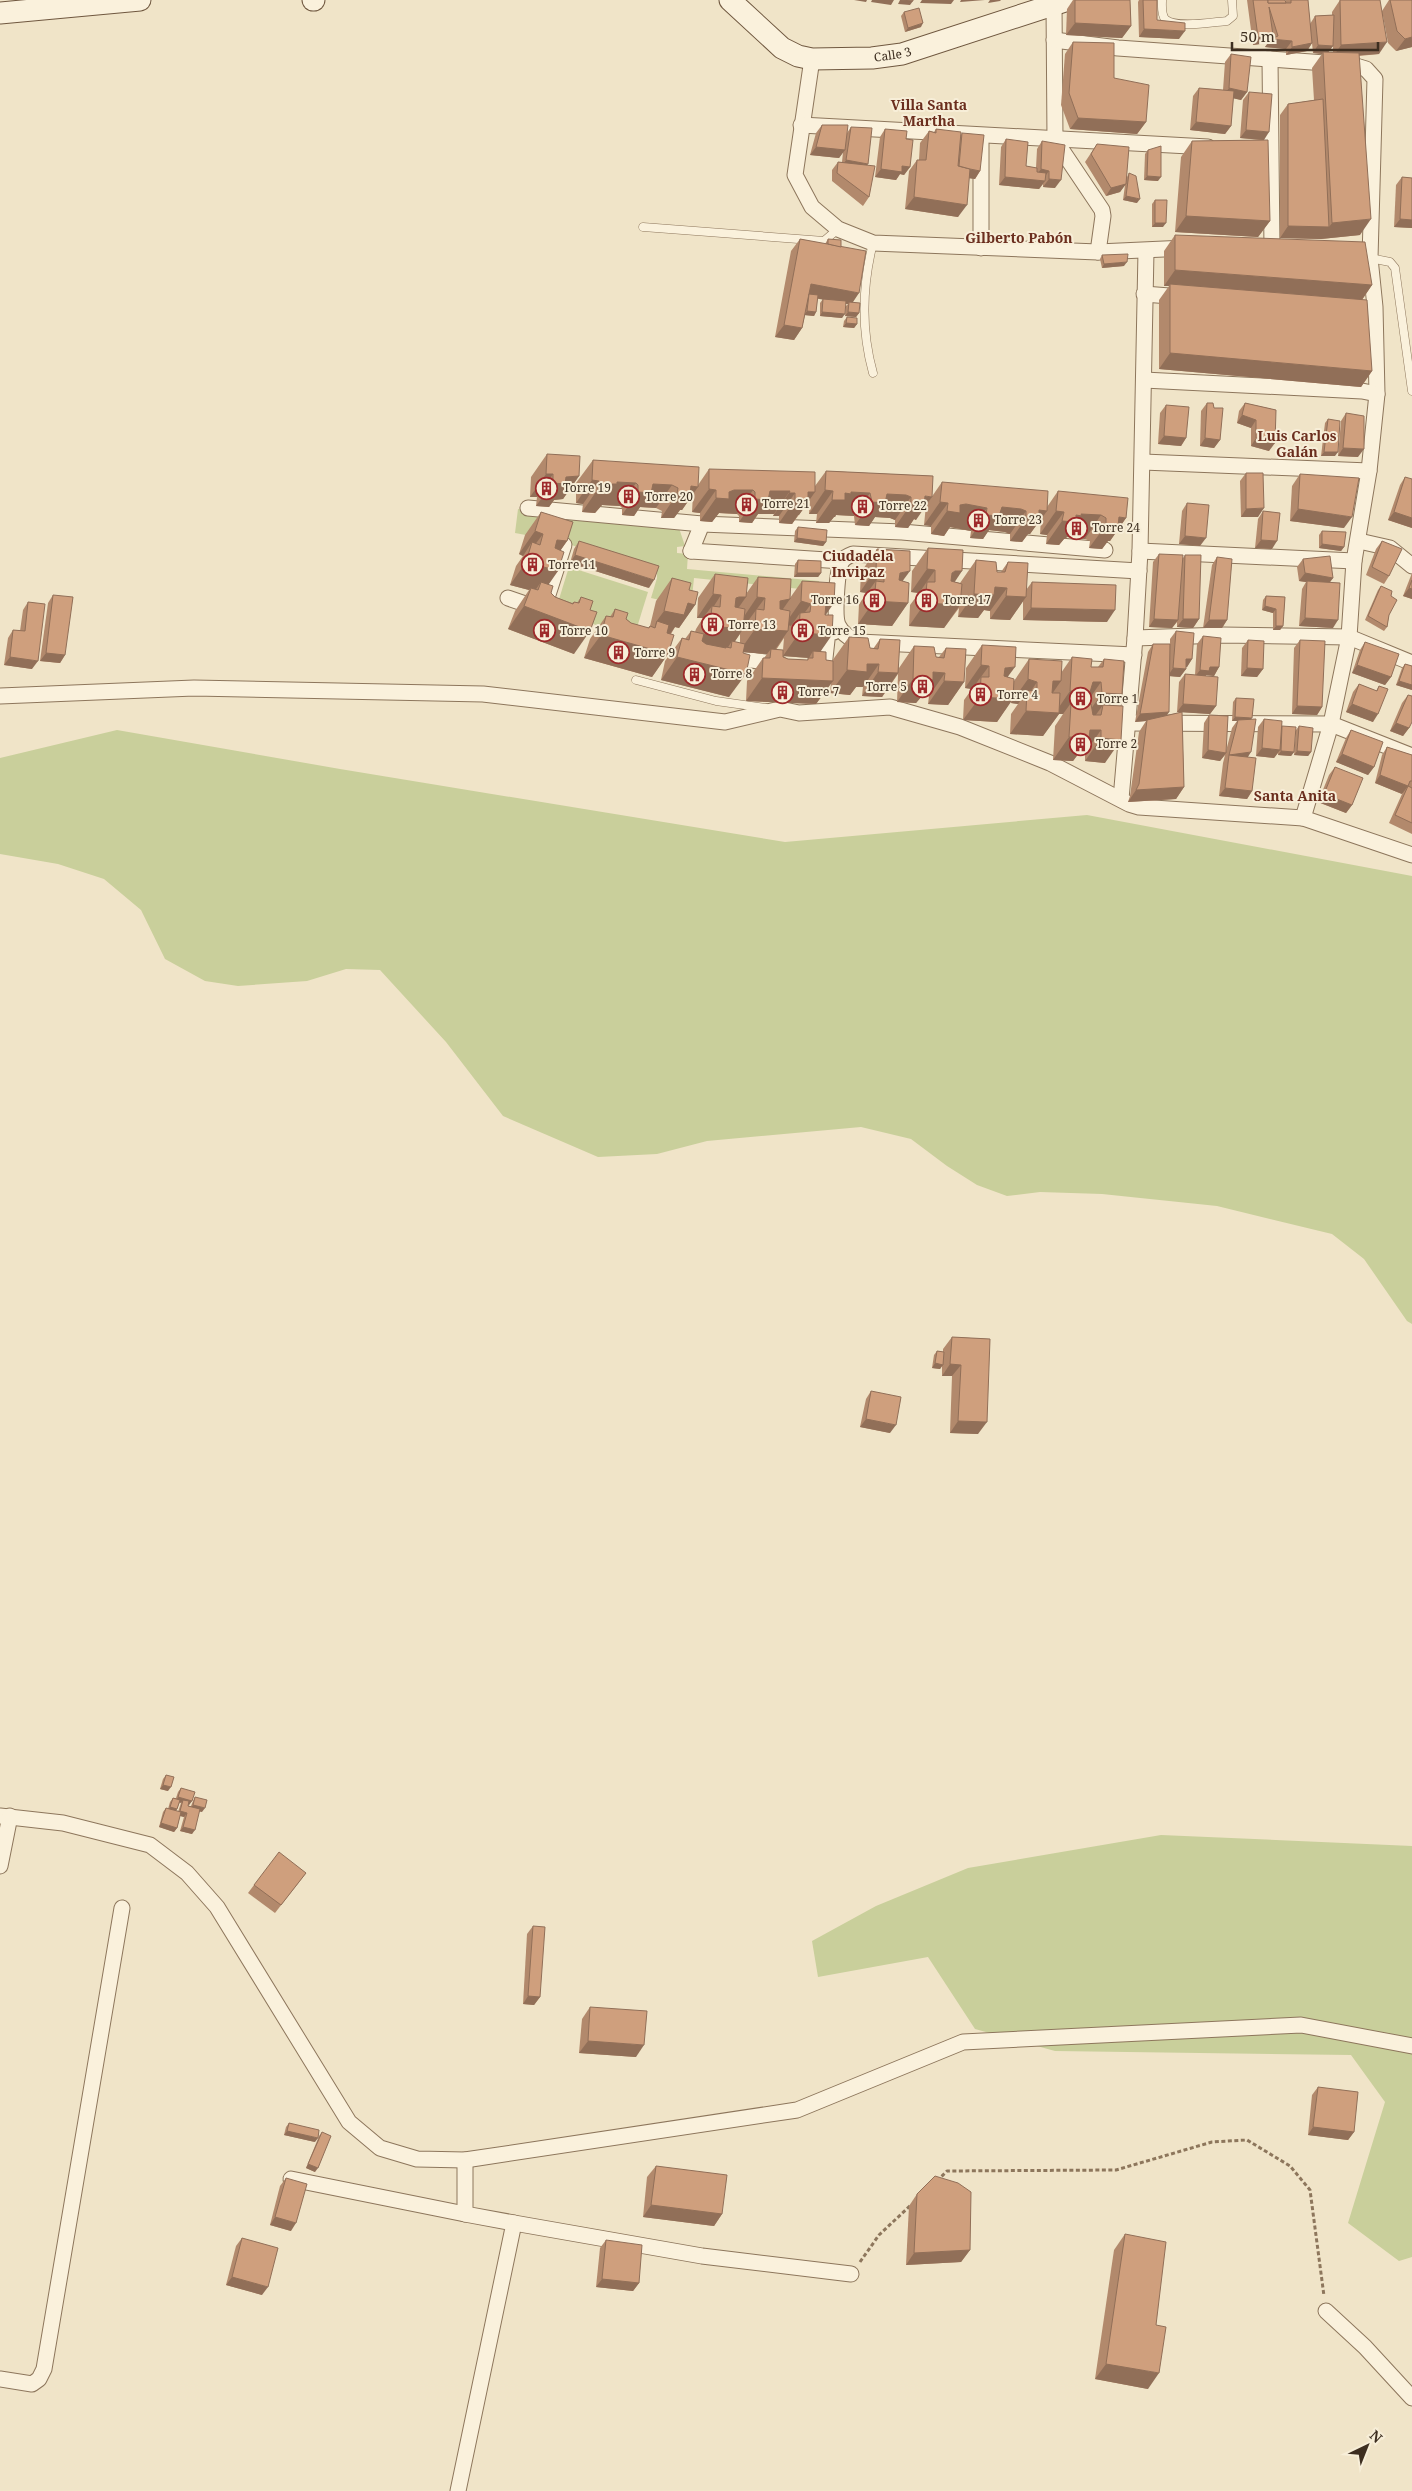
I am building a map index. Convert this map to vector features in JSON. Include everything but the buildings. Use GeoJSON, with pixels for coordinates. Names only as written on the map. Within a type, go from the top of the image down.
{"type":"FeatureCollection","features":[{"type":"Feature","properties":{"kind":"street"},"geometry":{"type":"LineString","coordinates":[[0,13],[140,0]]}},
{"type":"Feature","properties":{"kind":"street","name":"Calle 3"},"geometry":{"type":"LineString","coordinates":[[730,0],[782,48],[812,60],[872,58],[902,54],[1061,2]]}},
{"type":"Feature","properties":{"kind":"street"},"geometry":{"type":"LineString","coordinates":[[1061,2],[1054,40],[1054,140],[1102,210],[1103,216],[1098,252]]}},
{"type":"Feature","properties":{"kind":"street"},"geometry":{"type":"LineString","coordinates":[[1054,40],[1118,48],[1353,65],[1366,69],[1375,80],[1370,258],[1375,307],[1377,394],[1369,471],[1359,541],[1354,561],[1348,637],[1331,724],[1303,818]]}},
{"type":"Feature","properties":{"kind":"street"},"geometry":{"type":"LineString","coordinates":[[1254,249],[1279,249],[1272,150],[1270,59]]}},
{"type":"Feature","properties":{"kind":"street"},"geometry":{"type":"LineString","coordinates":[[812,60],[795,175],[812,207],[838,229],[873,243],[1098,252],[1146,251],[1160,248],[1198,248]]}},
{"type":"Feature","properties":{"kind":"street"},"geometry":{"type":"LineString","coordinates":[[801,125],[1222,148]]}},
{"type":"Feature","properties":{"kind":"street"},"geometry":{"type":"LineString","coordinates":[[981,135],[981,248]]}},
{"type":"Feature","properties":{"kind":"street"},"geometry":{"type":"LineString","coordinates":[[1252,149],[1272,150]]}},
{"type":"Feature","properties":{"kind":"street"},"geometry":{"type":"LineString","coordinates":[[1120,799],[1134,655],[1140,550],[1146,251]]}},
{"type":"Feature","properties":{"kind":"street"},"geometry":{"type":"LineString","coordinates":[[1353,256],[1370,258]]}},
{"type":"Feature","properties":{"kind":"street"},"geometry":{"type":"LineString","coordinates":[[1144,294],[1195,298]]}},
{"type":"Feature","properties":{"kind":"street"},"geometry":{"type":"LineString","coordinates":[[1357,307],[1375,307]]}},
{"type":"Feature","properties":{"kind":"street"},"geometry":{"type":"LineString","coordinates":[[1144,380],[1362,391],[1377,394]]}},
{"type":"Feature","properties":{"kind":"street"},"geometry":{"type":"LineString","coordinates":[[1143,462],[1369,471]]}},
{"type":"Feature","properties":{"kind":"street"},"geometry":{"type":"LineString","coordinates":[[528,508],[702,524],[893,532],[1105,550]]}},
{"type":"Feature","properties":{"kind":"street"},"geometry":{"type":"LineString","coordinates":[[679,522],[691,551]]}},
{"type":"Feature","properties":{"kind":"street"},"geometry":{"type":"LineString","coordinates":[[691,551],[702,524]]}},
{"type":"Feature","properties":{"kind":"street"},"geometry":{"type":"LineString","coordinates":[[1359,541],[1390,548],[1412,566]]}},
{"type":"Feature","properties":{"kind":"street"},"geometry":{"type":"LineString","coordinates":[[508,598],[547,612],[564,545]]}},
{"type":"Feature","properties":{"kind":"street"},"geometry":{"type":"LineString","coordinates":[[1140,550],[1354,561]]}},
{"type":"Feature","properties":{"kind":"street"},"geometry":{"type":"LineString","coordinates":[[691,551],[842,561]]}},
{"type":"Feature","properties":{"kind":"street"},"geometry":{"type":"LineString","coordinates":[[1134,655],[859,642],[840,628],[836,615],[842,561],[847,556],[859,553],[1139,571]]}},
{"type":"Feature","properties":{"kind":"street"},"geometry":{"type":"LineString","coordinates":[[715,656],[824,667],[828,631],[846,634]]}},
{"type":"Feature","properties":{"kind":"street"},"geometry":{"type":"LineString","coordinates":[[1135,638],[1222,635],[1348,637],[1412,663]]}},
{"type":"Feature","properties":{"kind":"street"},"geometry":{"type":"LineString","coordinates":[[0,696],[194,688],[482,694],[725,722],[780,709],[799,713],[890,707],[969,731],[1050,763],[1139,807],[1303,818],[1412,855]]}},
{"type":"Feature","properties":{"kind":"street"},"geometry":{"type":"LineString","coordinates":[[1127,723],[1331,724],[1412,756]]}},
{"type":"Feature","properties":{"kind":"street"},"geometry":{"type":"LineString","coordinates":[[0,1866],[5,1816],[63,1823],[150,1845],[186,1873],[217,1907],[348,2122],[380,2148],[417,2159],[465,2160],[797,2110],[963,2042],[1301,2025],[1412,2046]]}},
{"type":"Feature","properties":{"kind":"street"},"geometry":{"type":"LineString","coordinates":[[0,2379],[32,2384],[39,2379],[44,2369],[122,1908]]}},
{"type":"Feature","properties":{"kind":"street"},"geometry":{"type":"LineString","coordinates":[[465,2160],[465,2214]]}},
{"type":"Feature","properties":{"kind":"street"},"geometry":{"type":"LineString","coordinates":[[291,2179],[465,2214],[702,2256],[851,2274]]}},
{"type":"Feature","properties":{"kind":"street"},"geometry":{"type":"LineString","coordinates":[[458,2491],[514,2223]]}},
{"type":"Feature","properties":{"kind":"street"},"geometry":{"type":"LineString","coordinates":[[1326,2312],[1365,2347],[1412,2398]]}},
{"type":"Feature","properties":{"kind":"lane"},"geometry":{"type":"LineString","coordinates":[[1162,0],[1162,13],[1166,19],[1176,25],[1227,21],[1233,16],[1232,0]]}},
{"type":"Feature","properties":{"kind":"lane"},"geometry":{"type":"LineString","coordinates":[[643,227],[824,241],[838,229]]}},
{"type":"Feature","properties":{"kind":"lane"},"geometry":{"type":"LineString","coordinates":[[873,243],[868,264],[864,316],[866,340],[873,373]]}},
{"type":"Feature","properties":{"kind":"lane"},"geometry":{"type":"LineString","coordinates":[[1370,258],[1390,262],[1395,268],[1412,391]]}},
{"type":"Feature","properties":{"kind":"lane"},"geometry":{"type":"LineString","coordinates":[[636,680],[716,701],[780,709]]}},
{"type":"Feature","properties":{"kind":"path"},"geometry":{"type":"LineString","coordinates":[[933,2184],[947,2171],[1116,2170],[1212,2142],[1247,2140],[1290,2166],[1310,2190],[1326,2312]]}},
{"type":"Feature","properties":{"kind":"path"},"geometry":{"type":"LineString","coordinates":[[851,2274],[879,2235],[913,2203]]}},
{"type":"Feature","properties":{"kind":"green space"},"geometry":{"type":"Polygon","coordinates":[[[518,509],[678,525],[685,546],[677,547],[677,553],[688,554],[687,569],[819,581],[820,591],[694,578],[691,607],[651,598],[657,578],[657,571],[558,541],[515,533],[518,509]]]}},
{"type":"Feature","properties":{"kind":"green space"},"geometry":{"type":"Polygon","coordinates":[[[569,567],[648,592],[634,637],[555,612],[569,567]]]}},
{"type":"Feature","properties":{"kind":"green space"},"geometry":{"type":"Polygon","coordinates":[[[117,730],[340,769],[785,842],[1087,815],[1412,876],[1412,1324],[1407,1321],[1364,1259],[1332,1234],[1217,1206],[1102,1194],[1040,1192],[1007,1196],[977,1185],[947,1166],[911,1139],[861,1127],[707,1141],[657,1154],[598,1157],[503,1116],[446,1042],[380,970],[346,969],[307,981],[238,986],[205,981],[165,959],[141,910],[104,879],[58,864],[0,854],[0,758],[117,730]]]}},
{"type":"Feature","properties":{"kind":"green space"},"geometry":{"type":"Polygon","coordinates":[[[1161,1835],[1412,1846],[1412,2257],[1399,2261],[1348,2223],[1385,2102],[1351,2055],[1055,2051],[975,2029],[928,1957],[818,1977],[812,1941],[876,1906],[968,1868],[1161,1835]]]}},
{"type":"Feature","properties":{"kind":"place","name":"Torre 19"},"geometry":{"type":"Point","coordinates":[547,488]}},
{"type":"Feature","properties":{"kind":"place","name":"Torre 20"},"geometry":{"type":"Point","coordinates":[629,497]}},
{"type":"Feature","properties":{"kind":"place","name":"Torre 21"},"geometry":{"type":"Point","coordinates":[746,504]}},
{"type":"Feature","properties":{"kind":"place","name":"Torre 22"},"geometry":{"type":"Point","coordinates":[863,506]}},
{"type":"Feature","properties":{"kind":"place","name":"Torre 23"},"geometry":{"type":"Point","coordinates":[978,520]}},
{"type":"Feature","properties":{"kind":"place","name":"Torre 24"},"geometry":{"type":"Point","coordinates":[1076,528]}},
{"type":"Feature","properties":{"kind":"place","name":"Torre 11"},"geometry":{"type":"Point","coordinates":[532,565]}},
{"type":"Feature","properties":{"kind":"place","name":"Torre 16"},"geometry":{"type":"Point","coordinates":[875,600]}},
{"type":"Feature","properties":{"kind":"place","name":"Torre 17"},"geometry":{"type":"Point","coordinates":[927,600]}},
{"type":"Feature","properties":{"kind":"place","name":"Torre 13"},"geometry":{"type":"Point","coordinates":[712,625]}},
{"type":"Feature","properties":{"kind":"place","name":"Torre 10"},"geometry":{"type":"Point","coordinates":[544,631]}},
{"type":"Feature","properties":{"kind":"place","name":"Torre 15"},"geometry":{"type":"Point","coordinates":[802,631]}},
{"type":"Feature","properties":{"kind":"place","name":"Torre 9"},"geometry":{"type":"Point","coordinates":[618,653]}},
{"type":"Feature","properties":{"kind":"place","name":"Torre 8"},"geometry":{"type":"Point","coordinates":[695,674]}},
{"type":"Feature","properties":{"kind":"place","name":"Torre 5"},"geometry":{"type":"Point","coordinates":[923,687]}},
{"type":"Feature","properties":{"kind":"place","name":"Torre 7"},"geometry":{"type":"Point","coordinates":[782,692]}},
{"type":"Feature","properties":{"kind":"place","name":"Torre 4"},"geometry":{"type":"Point","coordinates":[981,695]}},
{"type":"Feature","properties":{"kind":"place","name":"Torre 1"},"geometry":{"type":"Point","coordinates":[1081,699]}},
{"type":"Feature","properties":{"kind":"place","name":"Torre 2"},"geometry":{"type":"Point","coordinates":[1080,744]}},
{"type":"Feature","properties":{"kind":"district","name":"Villa Santa Martha"},"geometry":{"type":"Point","coordinates":[929,114]}},
{"type":"Feature","properties":{"kind":"district","name":"Gilberto Pabón"},"geometry":{"type":"Point","coordinates":[1019,238]}},
{"type":"Feature","properties":{"kind":"district","name":"Luis Carlos Galán"},"geometry":{"type":"Point","coordinates":[1297,444]}},
{"type":"Feature","properties":{"kind":"district","name":"Ciudadela Invipaz"},"geometry":{"type":"Point","coordinates":[858,564]}},
{"type":"Feature","properties":{"kind":"district","name":"Santa Anita"},"geometry":{"type":"Point","coordinates":[1295,796]}}]}
